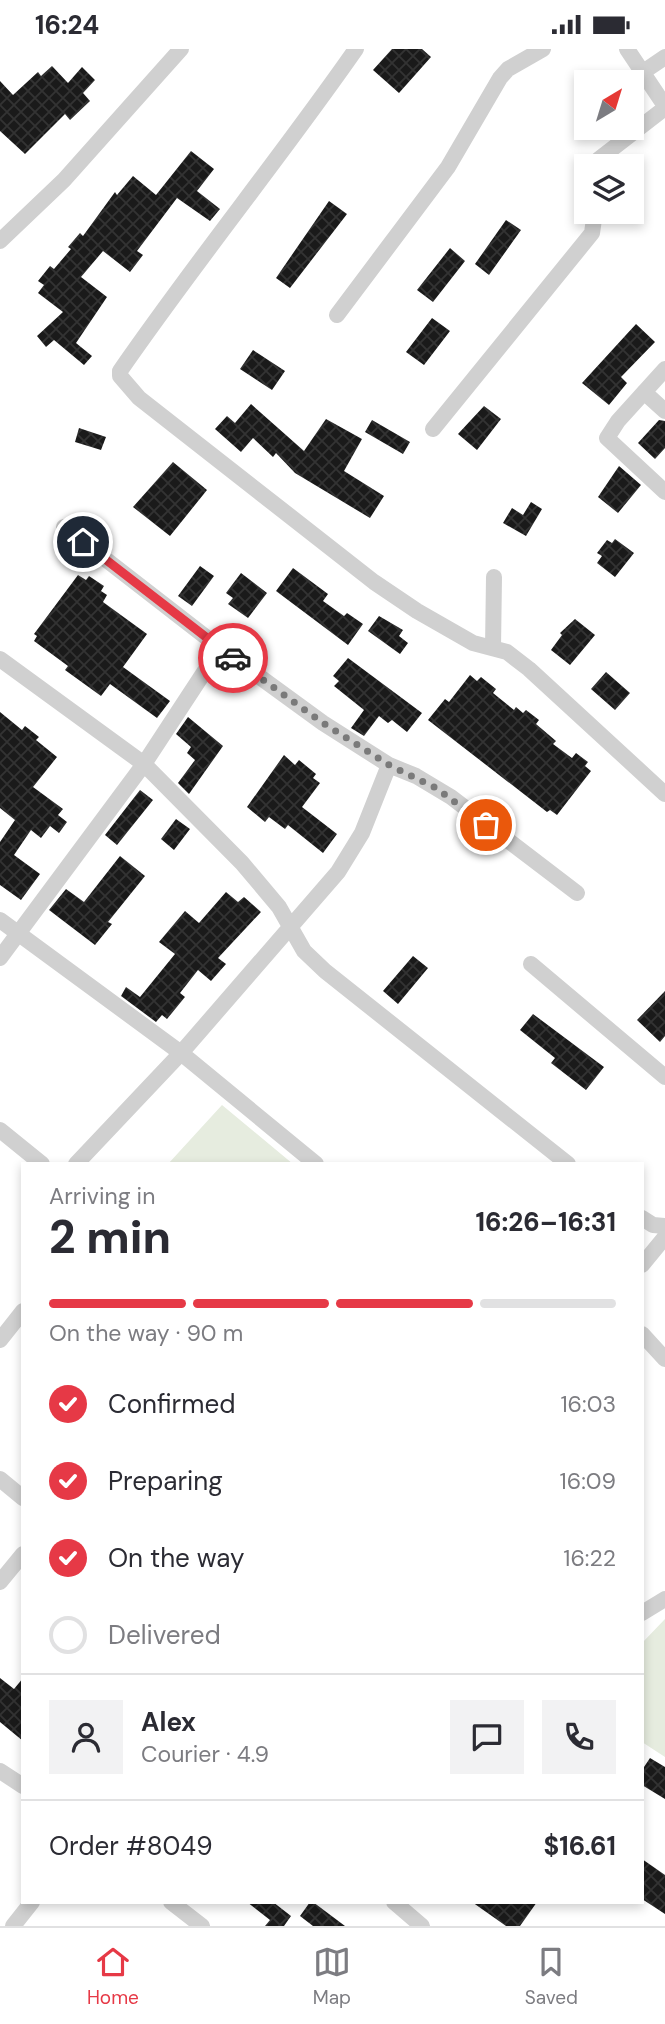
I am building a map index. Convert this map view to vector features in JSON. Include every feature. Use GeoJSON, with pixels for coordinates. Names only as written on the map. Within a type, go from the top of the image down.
{"type":"FeatureCollection","features":[{"type":"Feature","properties":{"kind":"street"},"geometry":{"type":"LineString","coordinates":[[0,241],[64,180],[181,49]]}},
{"type":"Feature","properties":{"kind":"street"},"geometry":{"type":"LineString","coordinates":[[356,49],[308,118],[186,275],[120,370],[120,376],[139,398],[374,582],[416,611],[472,643],[507,652],[665,794]]}},
{"type":"Feature","properties":{"kind":"street"},"geometry":{"type":"LineString","coordinates":[[338,316],[448,167],[500,78],[508,69],[543,49]]}},
{"type":"Feature","properties":{"kind":"street"},"geometry":{"type":"LineString","coordinates":[[627,49],[642,70]]}},
{"type":"Feature","properties":{"kind":"street"},"geometry":{"type":"LineString","coordinates":[[644,71],[665,57]]}},
{"type":"Feature","properties":{"kind":"street"},"geometry":{"type":"LineString","coordinates":[[605,154],[665,107],[644,74]]}},
{"type":"Feature","properties":{"kind":"street"},"geometry":{"type":"LineString","coordinates":[[433,429],[592,233],[593,224]]}},
{"type":"Feature","properties":{"kind":"street"},"geometry":{"type":"LineString","coordinates":[[665,369],[607,438],[665,492]]}},
{"type":"Feature","properties":{"kind":"street"},"geometry":{"type":"LineString","coordinates":[[643,392],[665,411]]}},
{"type":"Feature","properties":{"kind":"street"},"geometry":{"type":"LineString","coordinates":[[64,527],[219,648],[323,723],[389,765],[416,776],[451,797],[577,893]]}},
{"type":"Feature","properties":{"kind":"street"},"geometry":{"type":"LineString","coordinates":[[493,649],[494,577]]}},
{"type":"Feature","properties":{"kind":"street"},"geometry":{"type":"LineString","coordinates":[[0,958],[144,764],[219,648]]}},
{"type":"Feature","properties":{"kind":"street"},"geometry":{"type":"LineString","coordinates":[[0,659],[144,764],[242,863],[292,926],[298,942],[325,971],[565,1162]]}},
{"type":"Feature","properties":{"kind":"street"},"geometry":{"type":"LineString","coordinates":[[78,1162],[181,1053],[338,872],[355,846],[389,765]]}},
{"type":"Feature","properties":{"kind":"street"},"geometry":{"type":"LineString","coordinates":[[0,920],[181,1053],[314,1162]]}},
{"type":"Feature","properties":{"kind":"street"},"geometry":{"type":"LineString","coordinates":[[531,964],[665,1077]]}},
{"type":"Feature","properties":{"kind":"street"},"geometry":{"type":"LineString","coordinates":[[0,1130],[40,1162]]}},
{"type":"Feature","properties":{"kind":"street"},"geometry":{"type":"LineString","coordinates":[[644,1219],[653,1225],[665,1226]]}},
{"type":"Feature","properties":{"kind":"street"},"geometry":{"type":"LineString","coordinates":[[644,1263],[665,1237]]}},
{"type":"Feature","properties":{"kind":"street"},"geometry":{"type":"LineString","coordinates":[[0,1340],[21,1314]]}},
{"type":"Feature","properties":{"kind":"street"},"geometry":{"type":"LineString","coordinates":[[644,1336],[665,1359]]}},
{"type":"Feature","properties":{"kind":"street"},"geometry":{"type":"LineString","coordinates":[[0,1479],[21,1495]]}},
{"type":"Feature","properties":{"kind":"street"},"geometry":{"type":"LineString","coordinates":[[0,1583],[21,1557]]}},
{"type":"Feature","properties":{"kind":"street"},"geometry":{"type":"LineString","coordinates":[[644,1612],[665,1599]]}},
{"type":"Feature","properties":{"kind":"street"},"geometry":{"type":"LineString","coordinates":[[0,1771],[21,1785]]}},
{"type":"Feature","properties":{"kind":"street"},"geometry":{"type":"LineString","coordinates":[[13,1926],[30,1904]]}},
{"type":"Feature","properties":{"kind":"street"},"geometry":{"type":"LineString","coordinates":[[173,1904],[197,1925]]}},
{"type":"Feature","properties":{"kind":"street"},"geometry":{"type":"LineString","coordinates":[[396,1904],[422,1926]]}},
{"type":"Feature","properties":{"kind":"shaded area"},"geometry":{"type":"Polygon","coordinates":[[[222,1105],[291,1162],[170,1162],[222,1105]]]}},
{"type":"Feature","properties":{"kind":"shaded area"},"geometry":{"type":"Polygon","coordinates":[[[665,1619],[665,1757],[644,1743],[644,1641],[665,1619]]]}},
{"type":"Feature","properties":{"kind":"building"},"geometry":{"type":"Polygon","coordinates":[[[392,49],[422,49],[431,57],[399,93],[373,70],[392,49]]]}},
{"type":"Feature","properties":{"kind":"building"},"geometry":{"type":"Polygon","coordinates":[[[52,66],[68,83],[82,67],[95,80],[83,93],[90,101],[70,120],[65,114],[25,154],[0,131],[0,81],[13,95],[38,72],[41,76],[52,66]]]}},
{"type":"Feature","properties":{"kind":"building"},"geometry":{"type":"Polygon","coordinates":[[[191,151],[214,169],[197,191],[220,209],[210,221],[177,198],[137,251],[143,255],[130,272],[103,251],[81,277],[107,297],[76,343],[92,356],[84,365],[54,340],[46,347],[37,336],[63,312],[38,293],[44,285],[38,281],[50,266],[54,269],[71,249],[68,247],[80,233],[83,236],[115,192],[117,195],[133,176],[156,195],[191,151]]]}},
{"type":"Feature","properties":{"kind":"building"},"geometry":{"type":"Polygon","coordinates":[[[329,201],[347,214],[290,288],[276,278],[329,201]]]}},
{"type":"Feature","properties":{"kind":"building"},"geometry":{"type":"Polygon","coordinates":[[[506,220],[521,230],[489,275],[475,264],[506,220]]]}},
{"type":"Feature","properties":{"kind":"building"},"geometry":{"type":"Polygon","coordinates":[[[450,248],[465,261],[433,302],[417,290],[450,248]]]}},
{"type":"Feature","properties":{"kind":"building"},"geometry":{"type":"Polygon","coordinates":[[[432,318],[450,331],[424,365],[406,352],[432,318]]]}},
{"type":"Feature","properties":{"kind":"building"},"geometry":{"type":"Polygon","coordinates":[[[636,324],[655,342],[621,377],[627,383],[609,405],[582,383],[636,324]]]}},
{"type":"Feature","properties":{"kind":"building"},"geometry":{"type":"Polygon","coordinates":[[[253,350],[285,371],[272,390],[240,369],[253,350]]]}},
{"type":"Feature","properties":{"kind":"building"},"geometry":{"type":"Polygon","coordinates":[[[251,404],[304,451],[326,419],[362,439],[344,471],[384,496],[370,518],[295,473],[276,453],[273,457],[253,438],[241,452],[215,429],[227,416],[235,423],[251,404]]]}},
{"type":"Feature","properties":{"kind":"building"},"geometry":{"type":"Polygon","coordinates":[[[484,406],[501,419],[477,450],[458,434],[484,406]]]}},
{"type":"Feature","properties":{"kind":"building"},"geometry":{"type":"Polygon","coordinates":[[[372,420],[410,442],[403,454],[365,432],[372,420]]]}},
{"type":"Feature","properties":{"kind":"building"},"geometry":{"type":"Polygon","coordinates":[[[659,420],[665,421],[665,448],[655,459],[638,443],[659,420]]]}},
{"type":"Feature","properties":{"kind":"building"},"geometry":{"type":"Polygon","coordinates":[[[79,428],[106,437],[101,450],[75,442],[79,428]]]}},
{"type":"Feature","properties":{"kind":"building"},"geometry":{"type":"Polygon","coordinates":[[[173,462],[207,490],[170,536],[133,507],[173,462]]]}},
{"type":"Feature","properties":{"kind":"building"},"geometry":{"type":"Polygon","coordinates":[[[619,466],[641,485],[618,513],[598,497],[619,466]]]}},
{"type":"Feature","properties":{"kind":"building"},"geometry":{"type":"Polygon","coordinates":[[[531,502],[542,509],[526,536],[503,523],[512,508],[523,515],[531,502]]]}},
{"type":"Feature","properties":{"kind":"building"},"geometry":{"type":"Polygon","coordinates":[[[615,539],[634,553],[615,577],[597,563],[602,556],[597,553],[607,540],[612,543],[615,539]]]}},
{"type":"Feature","properties":{"kind":"building"},"geometry":{"type":"Polygon","coordinates":[[[200,566],[214,576],[192,606],[178,596],[200,566]]]}},
{"type":"Feature","properties":{"kind":"building"},"geometry":{"type":"Polygon","coordinates":[[[293,568],[328,594],[323,601],[344,616],[347,613],[363,624],[348,645],[276,591],[293,568]]]}},
{"type":"Feature","properties":{"kind":"building"},"geometry":{"type":"Polygon","coordinates":[[[241,573],[267,593],[248,618],[228,604],[233,598],[226,593],[241,573]]]}},
{"type":"Feature","properties":{"kind":"building"},"geometry":{"type":"Polygon","coordinates":[[[78,575],[86,580],[89,576],[104,586],[101,591],[107,595],[103,602],[147,634],[123,667],[170,701],[157,718],[110,684],[101,696],[65,670],[68,666],[34,641],[37,636],[34,634],[78,575]]]}},
{"type":"Feature","properties":{"kind":"building"},"geometry":{"type":"Polygon","coordinates":[[[379,616],[403,630],[399,636],[408,643],[400,654],[368,631],[379,616]]]}},
{"type":"Feature","properties":{"kind":"building"},"geometry":{"type":"Polygon","coordinates":[[[575,619],[595,635],[570,665],[551,650],[562,635],[560,633],[575,619]]]}},
{"type":"Feature","properties":{"kind":"building"},"geometry":{"type":"Polygon","coordinates":[[[348,658],[422,713],[407,732],[392,720],[388,723],[379,716],[364,736],[351,728],[364,710],[334,686],[339,681],[333,676],[348,658]]]}},
{"type":"Feature","properties":{"kind":"building"},"geometry":{"type":"Polygon","coordinates":[[[606,672],[630,693],[615,710],[591,689],[606,672]]]}},
{"type":"Feature","properties":{"kind":"building"},"geometry":{"type":"Polygon","coordinates":[[[470,675],[477,681],[481,677],[496,689],[493,693],[514,710],[516,707],[523,713],[526,710],[539,720],[536,724],[556,741],[553,744],[572,758],[576,753],[588,762],[585,766],[591,771],[557,815],[550,810],[547,812],[428,720],[445,699],[449,702],[470,675]]]}},
{"type":"Feature","properties":{"kind":"building"},"geometry":{"type":"Polygon","coordinates":[[[0,712],[22,730],[25,726],[39,737],[36,740],[57,757],[33,787],[63,809],[58,815],[67,822],[59,833],[50,826],[41,838],[31,830],[14,855],[40,874],[21,900],[0,885],[0,842],[15,820],[0,808],[0,712]]]}},
{"type":"Feature","properties":{"kind":"building"},"geometry":{"type":"Polygon","coordinates":[[[188,717],[223,746],[189,794],[178,783],[195,760],[187,753],[191,747],[176,734],[188,717]]]}},
{"type":"Feature","properties":{"kind":"building"},"geometry":{"type":"Polygon","coordinates":[[[284,755],[295,765],[299,760],[316,774],[313,778],[320,783],[302,807],[337,834],[323,853],[288,825],[285,829],[269,817],[265,822],[247,807],[284,755]]]}},
{"type":"Feature","properties":{"kind":"building"},"geometry":{"type":"Polygon","coordinates":[[[140,790],[153,800],[117,845],[105,835],[140,790]]]}},
{"type":"Feature","properties":{"kind":"building"},"geometry":{"type":"Polygon","coordinates":[[[176,819],[190,829],[174,850],[161,839],[176,819]]]}},
{"type":"Feature","properties":{"kind":"building"},"geometry":{"type":"Polygon","coordinates":[[[120,856],[145,876],[108,922],[112,924],[95,945],[49,910],[66,889],[84,902],[120,856]]]}},
{"type":"Feature","properties":{"kind":"building"},"geometry":{"type":"Polygon","coordinates":[[[226,892],[238,902],[244,897],[261,912],[218,958],[226,964],[211,981],[198,970],[180,993],[185,997],[167,1019],[162,1015],[156,1022],[121,996],[126,987],[140,997],[175,954],[159,942],[185,911],[199,923],[226,892]]]}},
{"type":"Feature","properties":{"kind":"building"},"geometry":{"type":"Polygon","coordinates":[[[413,956],[428,968],[398,1004],[383,991],[413,956]]]}},
{"type":"Feature","properties":{"kind":"building"},"geometry":{"type":"Polygon","coordinates":[[[665,991],[665,1036],[660,1042],[637,1020],[665,991]]]}},
{"type":"Feature","properties":{"kind":"building"},"geometry":{"type":"Polygon","coordinates":[[[533,1014],[604,1067],[586,1090],[551,1063],[555,1058],[520,1030],[533,1014]]]}},
{"type":"Feature","properties":{"kind":"building"},"geometry":{"type":"Polygon","coordinates":[[[0,1678],[14,1689],[21,1680],[21,1739],[0,1722],[0,1678]]]}},
{"type":"Feature","properties":{"kind":"building"},"geometry":{"type":"Polygon","coordinates":[[[650,1758],[665,1767],[665,1799],[644,1786],[644,1767],[650,1758]]]}},
{"type":"Feature","properties":{"kind":"building"},"geometry":{"type":"Polygon","coordinates":[[[644,1860],[665,1875],[665,1914],[644,1900],[644,1860]]]}},
{"type":"Feature","properties":{"kind":"building"},"geometry":{"type":"Polygon","coordinates":[[[250,1904],[276,1904],[291,1916],[284,1926],[265,1926],[270,1920],[250,1904]]]}},
{"type":"Feature","properties":{"kind":"building"},"geometry":{"type":"Polygon","coordinates":[[[309,1904],[316,1904],[345,1926],[313,1926],[300,1916],[309,1904]]]}},
{"type":"Feature","properties":{"kind":"building"},"geometry":{"type":"Polygon","coordinates":[[[475,1904],[536,1904],[520,1926],[506,1926],[475,1904]]]}},
{"type":"Feature","properties":{"kind":"way so far"},"geometry":{"type":"LineString","coordinates":[[233,658],[323,723],[389,765],[416,776],[451,797],[486,825]]}},
{"type":"Feature","properties":{"kind":"route"},"geometry":{"type":"LineString","coordinates":[[83,542],[233,658]]}}]}
